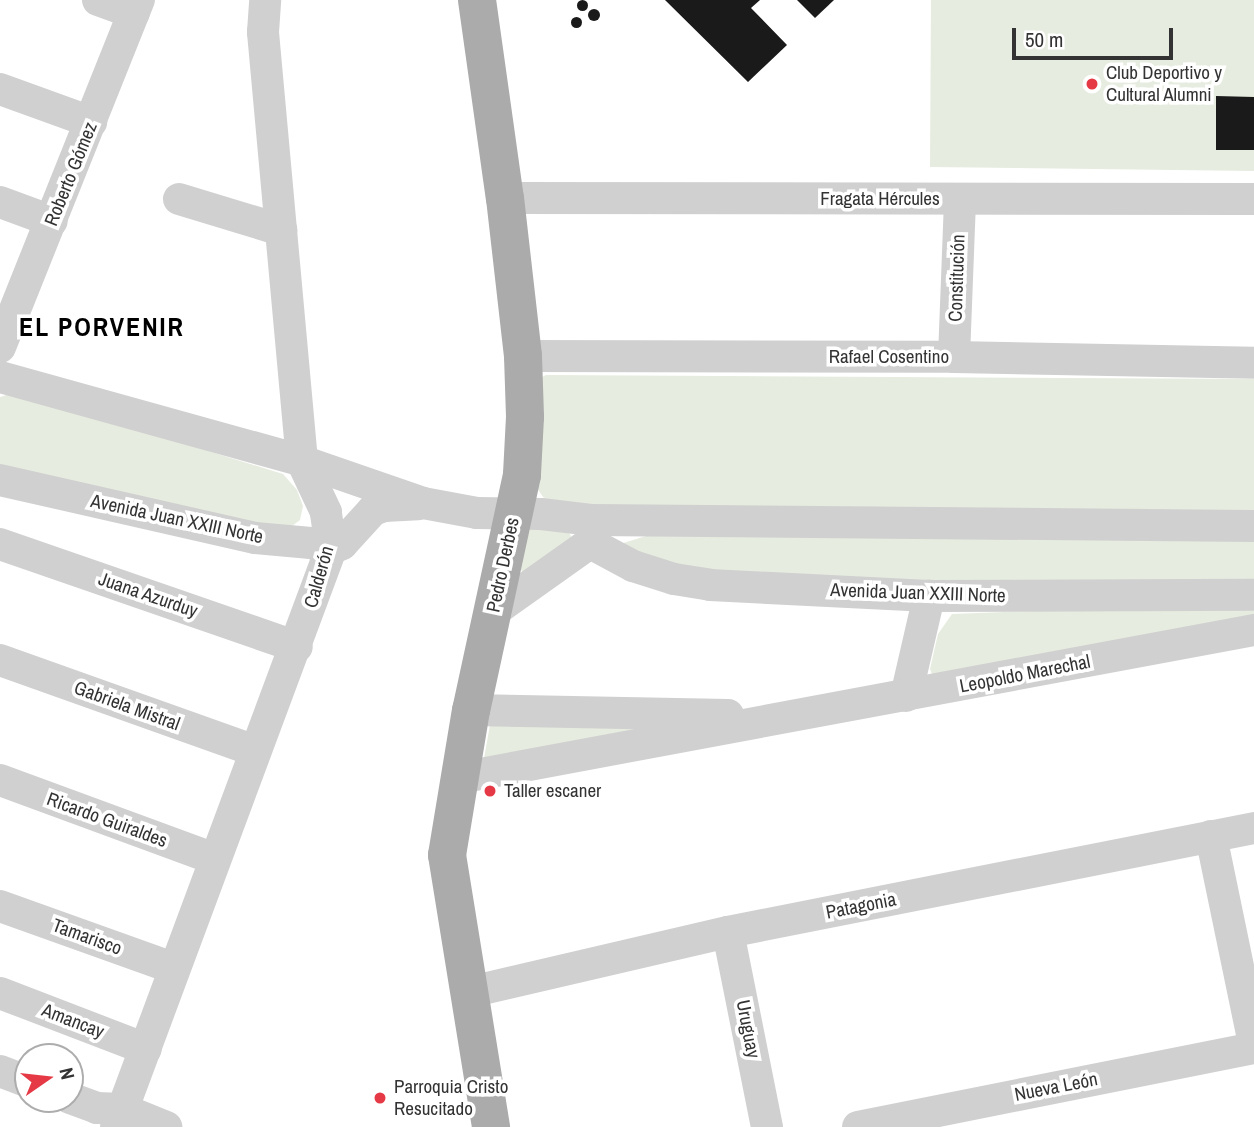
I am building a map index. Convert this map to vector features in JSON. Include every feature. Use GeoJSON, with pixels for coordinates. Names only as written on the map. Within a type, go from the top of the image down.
{"type":"FeatureCollection","features":[{"type":"Feature","properties":{"kind":"main road","name":"Pedro Derbes"},"geometry":{"type":"LineString","coordinates":[[477,0],[505,198],[523,356],[525,416],[522,475],[471,710],[447,855],[491,1127]]}},
{"type":"Feature","properties":{"kind":"street"},"geometry":{"type":"LineString","coordinates":[[98,0],[137,7]]}},
{"type":"Feature","properties":{"kind":"street","name":"Calderón"},"geometry":{"type":"LineString","coordinates":[[119,1118],[255,751],[297,647],[331,549],[326,512],[302,461],[263,32],[265,0]]}},
{"type":"Feature","properties":{"kind":"street","name":"Roberto Gómez"},"geometry":{"type":"LineString","coordinates":[[0,347],[137,7]]}},
{"type":"Feature","properties":{"kind":"street"},"geometry":{"type":"LineString","coordinates":[[0,89],[91,122]]}},
{"type":"Feature","properties":{"kind":"street","name":"Fragata Hércules"},"geometry":{"type":"LineString","coordinates":[[505,198],[1254,199]]}},
{"type":"Feature","properties":{"kind":"street"},"geometry":{"type":"LineString","coordinates":[[179,199],[281,230]]}},
{"type":"Feature","properties":{"kind":"street","name":"Constitución"},"geometry":{"type":"LineString","coordinates":[[954,357],[960,199]]}},
{"type":"Feature","properties":{"kind":"street"},"geometry":{"type":"LineString","coordinates":[[0,202],[52,221]]}},
{"type":"Feature","properties":{"kind":"street","name":"Rafael Cosentino"},"geometry":{"type":"LineString","coordinates":[[523,356],[954,357],[1254,363]]}},
{"type":"Feature","properties":{"kind":"street","name":"Avenida Juan XXIII Norte"},"geometry":{"type":"LineString","coordinates":[[0,377],[302,461],[423,503],[513,515],[590,531],[1254,526]]}},
{"type":"Feature","properties":{"kind":"street","name":"Avenida Juan XXIII Norte"},"geometry":{"type":"LineString","coordinates":[[0,480],[255,538],[312,543],[331,549],[342,544],[373,510],[384,506],[423,503]]}},
{"type":"Feature","properties":{"kind":"street"},"geometry":{"type":"LineString","coordinates":[[494,611],[590,531]]}},
{"type":"Feature","properties":{"kind":"street","name":"Avenida Juan XXIII Norte"},"geometry":{"type":"LineString","coordinates":[[590,531],[634,566],[674,579],[710,585],[929,596],[1254,595]]}},
{"type":"Feature","properties":{"kind":"street","name":"Juana Azurduy"},"geometry":{"type":"LineString","coordinates":[[0,544],[297,647]]}},
{"type":"Feature","properties":{"kind":"street"},"geometry":{"type":"LineString","coordinates":[[906,696],[929,596]]}},
{"type":"Feature","properties":{"kind":"street","name":"Leopoldo Marechal"},"geometry":{"type":"LineString","coordinates":[[459,778],[796,717],[1254,629]]}},
{"type":"Feature","properties":{"kind":"street","name":"Gabriela Mistral"},"geometry":{"type":"LineString","coordinates":[[0,660],[255,751]]}},
{"type":"Feature","properties":{"kind":"street","name":"Leopoldo Marechal"},"geometry":{"type":"LineString","coordinates":[[471,710],[796,717]]}},
{"type":"Feature","properties":{"kind":"street","name":"Ricardo Guiraldes"},"geometry":{"type":"LineString","coordinates":[[0,780],[215,859]]}},
{"type":"Feature","properties":{"kind":"street","name":"Patagonia"},"geometry":{"type":"LineString","coordinates":[[470,992],[728,932],[1254,828]]}},
{"type":"Feature","properties":{"kind":"street"},"geometry":{"type":"LineString","coordinates":[[1211,836],[1254,1046]]}},
{"type":"Feature","properties":{"kind":"street","name":"Tamarisco"},"geometry":{"type":"LineString","coordinates":[[0,906],[173,968]]}},
{"type":"Feature","properties":{"kind":"street","name":"Uruguay"},"geometry":{"type":"LineString","coordinates":[[728,932],[767,1127]]}},
{"type":"Feature","properties":{"kind":"street","name":"Amancay"},"geometry":{"type":"LineString","coordinates":[[0,993],[146,1049]]}},
{"type":"Feature","properties":{"kind":"street","name":"Nueva León"},"geometry":{"type":"LineString","coordinates":[[858,1127],[894,1123],[1254,1046]]}},
{"type":"Feature","properties":{"kind":"street"},"geometry":{"type":"LineString","coordinates":[[84,1103],[119,1118],[166,1127]]}},
{"type":"Feature","properties":{"kind":"shaded area","name":"Club Deportivo y Cultural Alumni"},"geometry":{"type":"Polygon","coordinates":[[[931,0],[1254,0],[1254,171],[930,167],[931,0]]]}},
{"type":"Feature","properties":{"kind":"shaded area"},"geometry":{"type":"Polygon","coordinates":[[[546,375],[1254,379],[1254,515],[666,509],[554,502],[543,497],[537,488],[540,378],[546,375]]]}},
{"type":"Feature","properties":{"kind":"shaded area"},"geometry":{"type":"Polygon","coordinates":[[[17,392],[283,474],[297,490],[303,506],[300,520],[288,529],[268,530],[0,469],[0,397],[17,392]]]}},
{"type":"Feature","properties":{"kind":"shaded area"},"geometry":{"type":"Polygon","coordinates":[[[533,528],[569,532],[572,539],[526,573],[522,572],[520,567],[528,530],[533,528]]]}},
{"type":"Feature","properties":{"kind":"shaded area"},"geometry":{"type":"Polygon","coordinates":[[[646,536],[1254,540],[1254,590],[701,575],[617,545],[646,536]]]}},
{"type":"Feature","properties":{"kind":"shaded area"},"geometry":{"type":"Polygon","coordinates":[[[1254,603],[1254,621],[933,677],[930,669],[938,634],[952,614],[1254,603]]]}},
{"type":"Feature","properties":{"kind":"shaded area"},"geometry":{"type":"Polygon","coordinates":[[[490,725],[657,728],[483,764],[490,725]]]}},
{"type":"Feature","properties":{"kind":"building"},"geometry":{"type":"Polygon","coordinates":[[[582,-1],[588,5],[582,11],[576,5],[582,-1]]]}},
{"type":"Feature","properties":{"kind":"building"},"geometry":{"type":"Polygon","coordinates":[[[665,0],[760,0],[751,8],[787,45],[748,82],[665,0]]]}},
{"type":"Feature","properties":{"kind":"building"},"geometry":{"type":"Polygon","coordinates":[[[797,0],[834,0],[815,18],[797,0]]]}},
{"type":"Feature","properties":{"kind":"building"},"geometry":{"type":"Polygon","coordinates":[[[594,9],[600,15],[594,21],[588,15],[594,9]]]}},
{"type":"Feature","properties":{"kind":"building"},"geometry":{"type":"Polygon","coordinates":[[[576,16],[582,22],[576,28],[570,22],[576,16]]]}},
{"type":"Feature","properties":{"kind":"building","name":"Club Deportivo y Cultural Alumni"},"geometry":{"type":"Polygon","coordinates":[[[1216,96],[1254,97],[1254,150],[1216,150],[1216,96]]]}},
{"type":"Feature","properties":{"kind":"place","name":"Club Deportivo y Cultural Alumni"},"geometry":{"type":"Point","coordinates":[1092,84]}},
{"type":"Feature","properties":{"kind":"place","name":"Taller escaner"},"geometry":{"type":"Point","coordinates":[490,791]}},
{"type":"Feature","properties":{"kind":"place","name":"Parroquia Cristo Resucitado"},"geometry":{"type":"Point","coordinates":[380,1098]}},
{"type":"Feature","properties":{"kind":"district","name":"EL PORVENIR"},"geometry":{"type":"Point","coordinates":[102,327]}}]}
